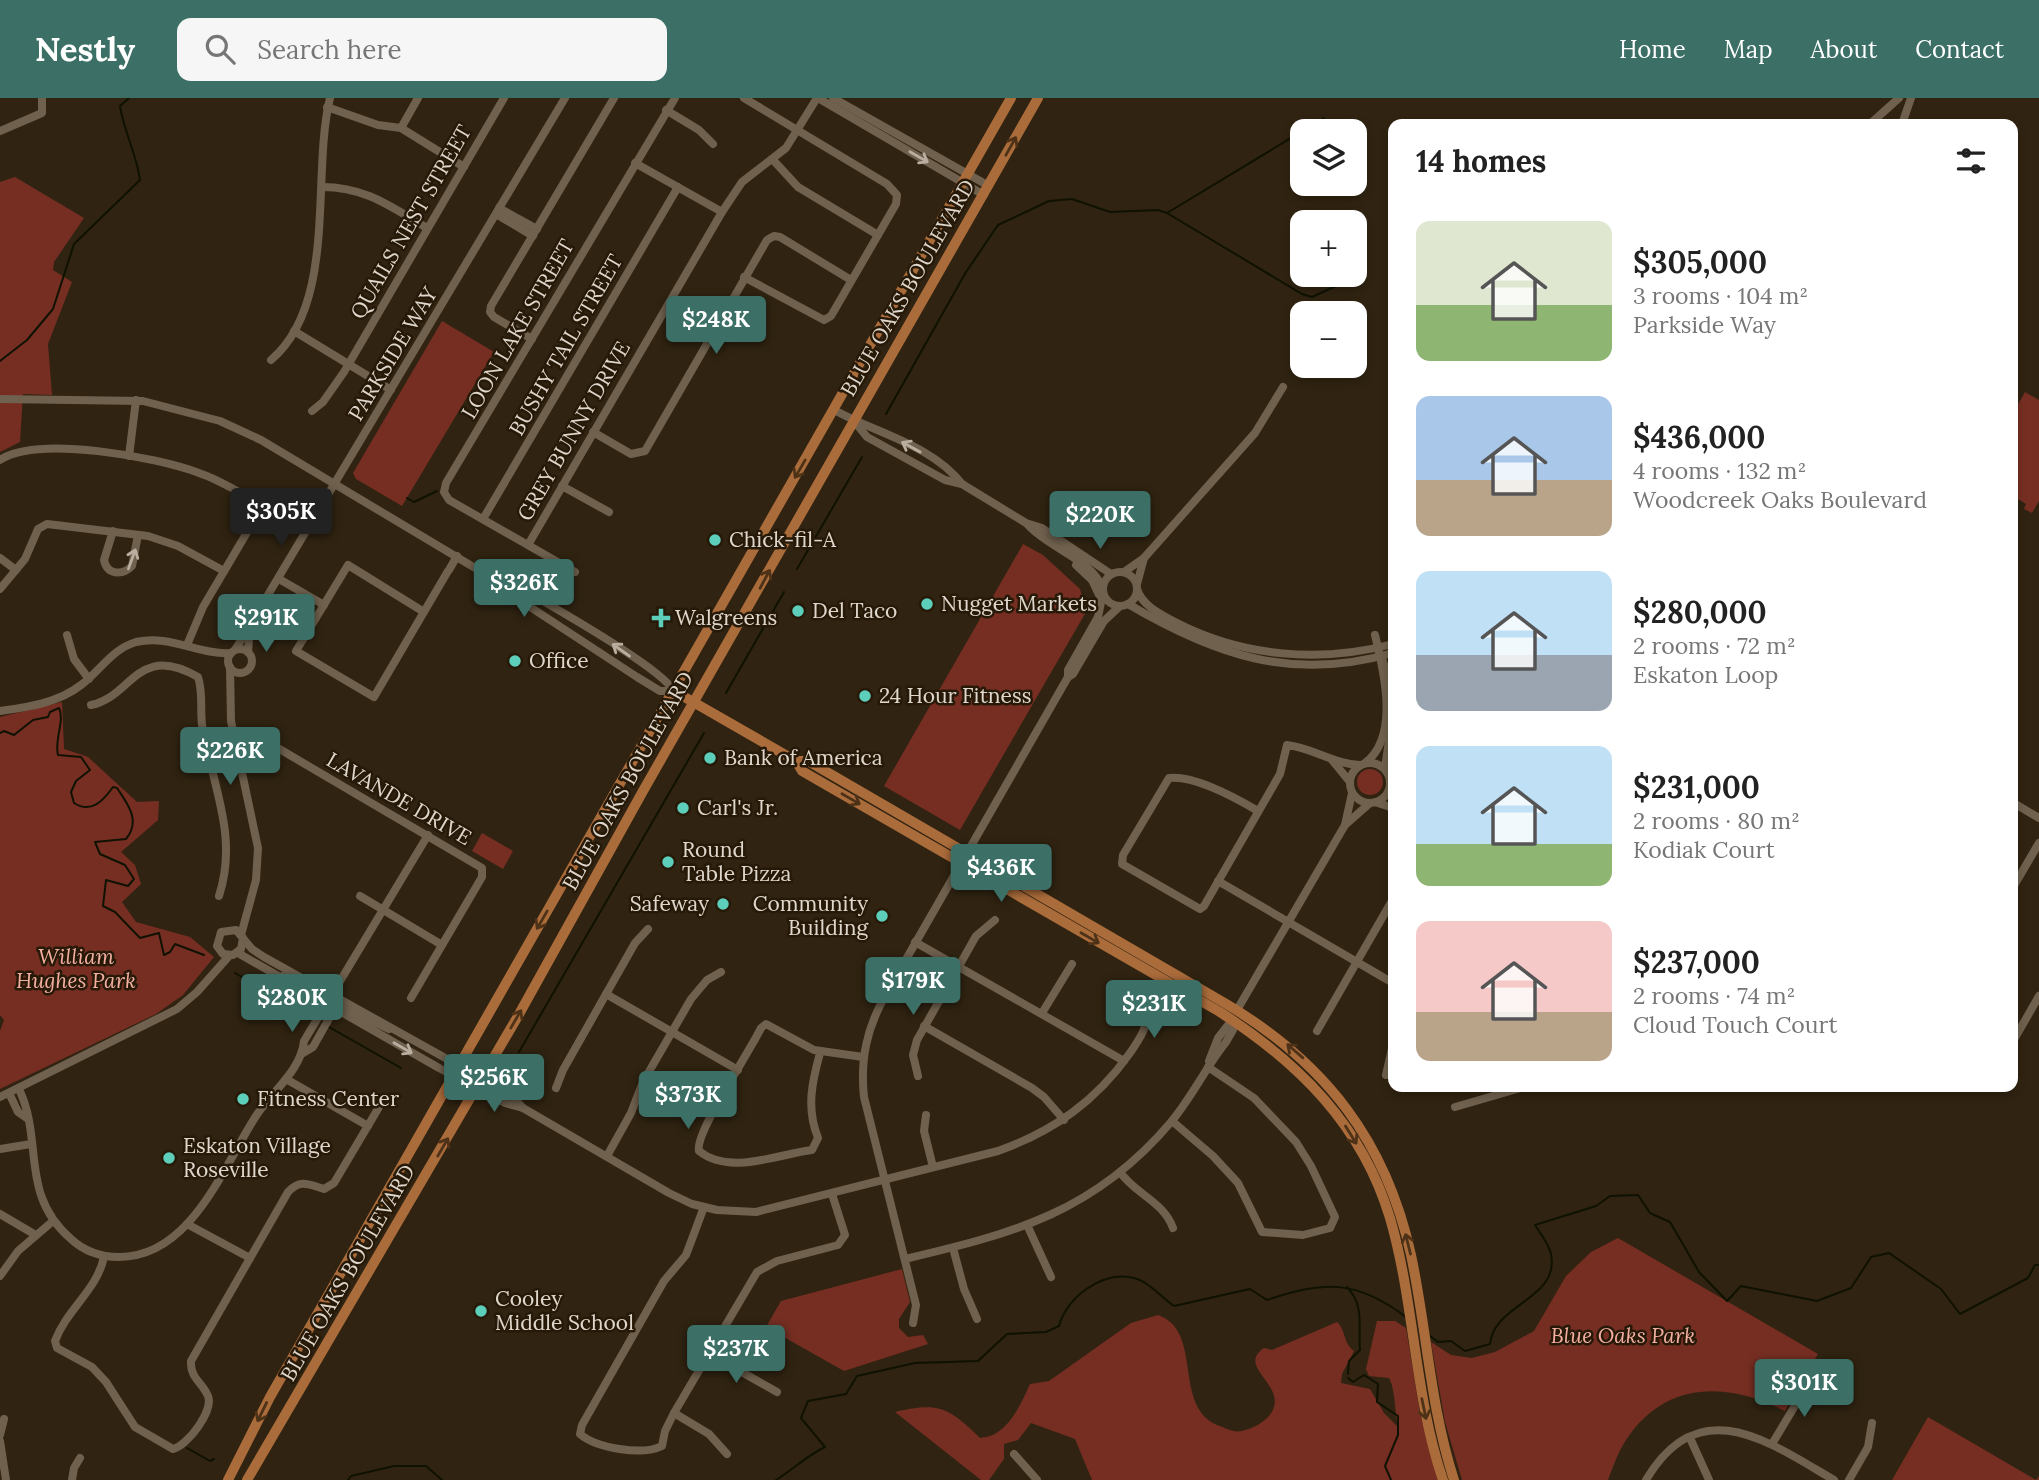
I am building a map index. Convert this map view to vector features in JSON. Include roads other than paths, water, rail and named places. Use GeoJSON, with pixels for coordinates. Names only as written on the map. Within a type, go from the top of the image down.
{"type":"FeatureCollection","features":[{"type":"Feature","properties":{"kind":"main road","name":"BLUE OAKS BOULEVARD"},"geometry":{"type":"LineString","coordinates":[[228,1480],[270,1396],[1011,98]]}},
{"type":"Feature","properties":{"kind":"main road","name":"BLUE OAKS BOULEVARD"},"geometry":{"type":"LineString","coordinates":[[247,1480],[479,1083],[1038,98]]}},
{"type":"Feature","properties":{"kind":"main road"},"geometry":{"type":"LineString","coordinates":[[674,691],[796,761],[802,771],[960,863],[1276,1035],[1311,1065],[1365,1135],[1388,1179],[1402,1217],[1435,1410],[1454,1480]]}},
{"type":"Feature","properties":{"kind":"main road"},"geometry":{"type":"LineString","coordinates":[[796,761],[808,761],[966,852],[1235,1015],[1306,1077],[1356,1142],[1377,1183],[1390,1220],[1424,1412],[1443,1480]]}},
{"type":"Feature","properties":{"kind":"street"},"geometry":{"type":"LineString","coordinates":[[0,131],[42,113],[42,98]]}},
{"type":"Feature","properties":{"kind":"street"},"geometry":{"type":"LineString","coordinates":[[401,128],[418,98]]}},
{"type":"Feature","properties":{"kind":"street","name":"QUAILS NEST STREET"},"geometry":{"type":"LineString","coordinates":[[312,411],[323,402],[348,364],[505,98]]}},
{"type":"Feature","properties":{"kind":"street","name":"PARKSIDE WAY"},"geometry":{"type":"LineString","coordinates":[[231,658],[565,98]]}},
{"type":"Feature","properties":{"kind":"street"},"geometry":{"type":"LineString","coordinates":[[532,339],[490,312],[491,306],[614,98]]}},
{"type":"Feature","properties":{"kind":"street","name":"LOON LAKE STREET"},"geometry":{"type":"LineString","coordinates":[[575,572],[449,499],[444,492],[446,483],[675,98]]}},
{"type":"Feature","properties":{"kind":"street"},"geometry":{"type":"LineString","coordinates":[[744,98],[887,184],[897,195],[896,204],[831,316],[824,320],[744,277]]}},
{"type":"Feature","properties":{"kind":"street"},"geometry":{"type":"LineString","coordinates":[[817,98],[986,190]]}},
{"type":"Feature","properties":{"kind":"street","name":"GREY BUNNY DRIVE"},"geometry":{"type":"LineString","coordinates":[[528,545],[722,212],[742,182],[755,169],[774,161],[786,148],[817,98]]}},
{"type":"Feature","properties":{"kind":"street"},"geometry":{"type":"LineString","coordinates":[[833,98],[965,178]]}},
{"type":"Feature","properties":{"kind":"street"},"geometry":{"type":"LineString","coordinates":[[1877,119],[1899,98]]}},
{"type":"Feature","properties":{"kind":"street"},"geometry":{"type":"LineString","coordinates":[[1903,119],[1912,98]]}},
{"type":"Feature","properties":{"kind":"street"},"geometry":{"type":"LineString","coordinates":[[271,360],[285,348],[303,308],[318,249],[323,138],[328,103],[378,125],[401,128],[464,167]]}},
{"type":"Feature","properties":{"kind":"street"},"geometry":{"type":"LineString","coordinates":[[667,110],[699,130],[713,144]]}},
{"type":"Feature","properties":{"kind":"street"},"geometry":{"type":"LineString","coordinates":[[1884,114],[1897,119]]}},
{"type":"Feature","properties":{"kind":"street"},"geometry":{"type":"LineString","coordinates":[[774,161],[798,187],[878,235]]}},
{"type":"Feature","properties":{"kind":"street"},"geometry":{"type":"LineString","coordinates":[[635,163],[722,212]]}},
{"type":"Feature","properties":{"kind":"street"},"geometry":{"type":"LineString","coordinates":[[322,187],[346,187],[366,193],[427,229]]}},
{"type":"Feature","properties":{"kind":"street","name":"BUSHY TAIL STREET"},"geometry":{"type":"LineString","coordinates":[[483,519],[678,187]]}},
{"type":"Feature","properties":{"kind":"street"},"geometry":{"type":"LineString","coordinates":[[498,211],[535,232]]}},
{"type":"Feature","properties":{"kind":"street"},"geometry":{"type":"LineString","coordinates":[[593,432],[631,454],[645,451],[767,240],[774,236],[852,280]]}},
{"type":"Feature","properties":{"kind":"street"},"geometry":{"type":"LineString","coordinates":[[293,331],[391,390]]}},
{"type":"Feature","properties":{"kind":"street"},"geometry":{"type":"LineString","coordinates":[[854,421],[867,437],[945,480],[962,484],[1026,523],[1042,528],[1111,574],[1124,572],[1144,558],[1255,433],[1283,387]]}},
{"type":"Feature","properties":{"kind":"street"},"geometry":{"type":"LineString","coordinates":[[2,399],[136,400],[189,410],[235,427],[336,483],[517,593],[521,601],[660,691],[674,691]]}},
{"type":"Feature","properties":{"kind":"street"},"geometry":{"type":"LineString","coordinates":[[129,456],[136,400]]}},
{"type":"Feature","properties":{"kind":"street"},"geometry":{"type":"LineString","coordinates":[[834,410],[854,421],[873,425],[951,470],[962,484]]}},
{"type":"Feature","properties":{"kind":"street"},"geometry":{"type":"LineString","coordinates":[[0,460],[17,452],[35,449],[159,460],[197,472],[261,506],[224,571],[187,645]]}},
{"type":"Feature","properties":{"kind":"street"},"geometry":{"type":"LineString","coordinates":[[562,486],[609,512]]}},
{"type":"Feature","properties":{"kind":"street"},"geometry":{"type":"LineString","coordinates":[[1026,523],[1037,536],[1088,567],[1107,601],[1124,605],[1202,644],[1254,659],[1312,664],[1380,652],[1388,647]]}},
{"type":"Feature","properties":{"kind":"street"},"geometry":{"type":"LineString","coordinates":[[0,589],[30,550],[42,525],[138,535],[178,546],[224,571]]}},
{"type":"Feature","properties":{"kind":"street"},"geometry":{"type":"LineString","coordinates":[[113,531],[104,560],[108,570],[114,573],[125,572],[132,566],[138,535]]}},
{"type":"Feature","properties":{"kind":"street"},"geometry":{"type":"LineString","coordinates":[[424,612],[348,565],[296,651],[374,697],[457,556]]}},
{"type":"Feature","properties":{"kind":"street"},"geometry":{"type":"LineString","coordinates":[[0,558],[16,570]]}},
{"type":"Feature","properties":{"kind":"street"},"geometry":{"type":"LineString","coordinates":[[913,1323],[916,1305],[864,1097],[863,1057],[876,1011],[1068,677],[1073,674],[1104,621],[1124,605],[1137,587],[1144,558]]}},
{"type":"Feature","properties":{"kind":"street"},"geometry":{"type":"LineString","coordinates":[[1124,572],[1137,587],[1144,602],[1156,611],[1186,627],[1230,644],[1280,654],[1311,656],[1388,653]]}},
{"type":"Feature","properties":{"kind":"street"},"geometry":{"type":"LineString","coordinates":[[1068,677],[1068,670],[1098,617],[1102,594],[1111,574]]}},
{"type":"Feature","properties":{"kind":"street"},"geometry":{"type":"LineString","coordinates":[[279,579],[324,605]]}},
{"type":"Feature","properties":{"kind":"street"},"geometry":{"type":"LineString","coordinates":[[517,593],[526,591],[605,639],[667,679],[674,691]]}},
{"type":"Feature","properties":{"kind":"street","name":"PARKSIDE WAY"},"geometry":{"type":"LineString","coordinates":[[241,673],[252,665],[248,652],[251,627]]}},
{"type":"Feature","properties":{"kind":"street"},"geometry":{"type":"LineString","coordinates":[[67,635],[74,659],[89,679]]}},
{"type":"Feature","properties":{"kind":"street"},"geometry":{"type":"LineString","coordinates":[[1375,635],[1388,673]]}},
{"type":"Feature","properties":{"kind":"street"},"geometry":{"type":"LineString","coordinates":[[0,710],[42,704],[72,691],[116,653],[137,642],[161,640],[231,658],[248,652]]}},
{"type":"Feature","properties":{"kind":"street"},"geometry":{"type":"LineString","coordinates":[[905,1259],[1028,1227],[1074,1203],[1119,1172],[1172,1121],[1208,1067],[1220,1043],[1224,1027],[1235,1015],[1345,825],[1352,793],[1350,782],[1353,772],[1377,753],[1385,735],[1387,711],[1380,652]]}},
{"type":"Feature","properties":{"kind":"street"},"geometry":{"type":"LineString","coordinates":[[230,690],[241,673],[231,658]]}},
{"type":"Feature","properties":{"kind":"street"},"geometry":{"type":"LineString","coordinates":[[0,1097],[163,1017],[187,1001],[233,954],[242,937],[256,880],[258,848],[230,713],[231,658]]}},
{"type":"Feature","properties":{"kind":"street"},"geometry":{"type":"LineString","coordinates":[[91,705],[109,697],[143,670],[163,667],[198,677],[201,717],[228,845],[227,867],[219,896]]}},
{"type":"Feature","properties":{"kind":"street"},"geometry":{"type":"LineString","coordinates":[[1384,768],[1388,743]]}},
{"type":"Feature","properties":{"kind":"street","name":"LAVANDE DRIVE"},"geometry":{"type":"LineString","coordinates":[[209,757],[263,744],[276,747],[483,870],[482,877],[411,998]]}},
{"type":"Feature","properties":{"kind":"street"},"geometry":{"type":"LineString","coordinates":[[1258,811],[1225,793],[1179,777],[1169,778],[1123,855],[1122,864],[1126,869],[1200,909],[1218,881],[1258,811],[1284,763],[1287,745],[1315,751],[1332,760],[1376,763],[1388,774]]}},
{"type":"Feature","properties":{"kind":"street"},"geometry":{"type":"LineString","coordinates":[[1332,760],[1350,782]]}},
{"type":"Feature","properties":{"kind":"street"},"geometry":{"type":"LineString","coordinates":[[1352,793],[1360,800],[1388,807]]}},
{"type":"Feature","properties":{"kind":"street"},"geometry":{"type":"LineString","coordinates":[[1345,825],[1388,793]]}},
{"type":"Feature","properties":{"kind":"street"},"geometry":{"type":"LineString","coordinates":[[2018,806],[2039,818]]}},
{"type":"Feature","properties":{"kind":"street"},"geometry":{"type":"LineString","coordinates":[[303,1053],[304,1041],[428,835]]}},
{"type":"Feature","properties":{"kind":"street"},"geometry":{"type":"LineString","coordinates":[[2018,879],[2039,843]]}},
{"type":"Feature","properties":{"kind":"street"},"geometry":{"type":"LineString","coordinates":[[1218,881],[1388,980]]}},
{"type":"Feature","properties":{"kind":"street"},"geometry":{"type":"LineString","coordinates":[[360,896],[442,945]]}},
{"type":"Feature","properties":{"kind":"street"},"geometry":{"type":"LineString","coordinates":[[1317,1031],[1388,908]]}},
{"type":"Feature","properties":{"kind":"street"},"geometry":{"type":"LineString","coordinates":[[212,973],[219,950],[217,938],[247,910]]}},
{"type":"Feature","properties":{"kind":"street"},"geometry":{"type":"LineString","coordinates":[[918,1076],[913,1055],[924,1026],[976,936],[995,920]]}},
{"type":"Feature","properties":{"kind":"street"},"geometry":{"type":"LineString","coordinates":[[226,929],[234,929],[264,957],[459,1065],[505,1104],[523,1108],[669,1193],[704,1207],[757,1212],[1017,1144],[1064,1120],[1095,1095],[1124,1061],[1146,1026],[1148,1009]]}},
{"type":"Feature","properties":{"kind":"street"},"geometry":{"type":"LineString","coordinates":[[556,1088],[559,1077],[635,943],[648,929]]}},
{"type":"Feature","properties":{"kind":"street"},"geometry":{"type":"LineString","coordinates":[[915,942],[1124,1061]]}},
{"type":"Feature","properties":{"kind":"street"},"geometry":{"type":"LineString","coordinates":[[219,950],[274,974],[453,1076],[479,1083]]}},
{"type":"Feature","properties":{"kind":"street"},"geometry":{"type":"LineString","coordinates":[[1042,1013],[1072,964]]}},
{"type":"Feature","properties":{"kind":"street"},"geometry":{"type":"LineString","coordinates":[[607,1156],[631,1113],[643,1083],[698,989],[721,972]]}},
{"type":"Feature","properties":{"kind":"street"},"geometry":{"type":"LineString","coordinates":[[274,974],[299,982],[323,995],[334,994]]}},
{"type":"Feature","properties":{"kind":"street"},"geometry":{"type":"LineString","coordinates":[[19,1089],[29,1111],[37,1190],[53,1221],[81,1248],[104,1257],[130,1257],[151,1252],[187,1224],[216,1184],[262,1107],[286,1079],[303,1053],[313,1047],[335,1010],[334,994]]}},
{"type":"Feature","properties":{"kind":"street"},"geometry":{"type":"LineString","coordinates":[[606,994],[738,1070]]}},
{"type":"Feature","properties":{"kind":"street"},"geometry":{"type":"LineString","coordinates":[[2018,1032],[2039,996]]}},
{"type":"Feature","properties":{"kind":"street"},"geometry":{"type":"LineString","coordinates":[[335,1010],[346,1009],[381,1027],[399,1031]]}},
{"type":"Feature","properties":{"kind":"street"},"geometry":{"type":"LineString","coordinates":[[316,1022],[325,1027]]}},
{"type":"Feature","properties":{"kind":"street"},"geometry":{"type":"LineString","coordinates":[[820,1053],[810,1101],[818,1144],[812,1150],[765,1160],[732,1162],[699,1151],[697,1145],[703,1133],[761,1028],[766,1024],[820,1053],[863,1057]]}},
{"type":"Feature","properties":{"kind":"street"},"geometry":{"type":"LineString","coordinates":[[924,1026],[1032,1088],[1064,1120]]}},
{"type":"Feature","properties":{"kind":"street"},"geometry":{"type":"LineString","coordinates":[[1385,1075],[1388,1063]]}},
{"type":"Feature","properties":{"kind":"street"},"geometry":{"type":"LineString","coordinates":[[1172,1121],[1213,1156],[1238,1184],[1262,1232],[1303,1235],[1330,1228],[1334,1223],[1323,1190],[1296,1142],[1254,1098],[1208,1067]]}},
{"type":"Feature","properties":{"kind":"street"},"geometry":{"type":"LineString","coordinates":[[286,1079],[368,1126]]}},
{"type":"Feature","properties":{"kind":"street"},"geometry":{"type":"LineString","coordinates":[[1455,1107],[1504,1092]]}},
{"type":"Feature","properties":{"kind":"street"},"geometry":{"type":"LineString","coordinates":[[9,1093],[18,1112],[28,1119]]}},
{"type":"Feature","properties":{"kind":"street"},"geometry":{"type":"LineString","coordinates":[[104,1257],[96,1281],[71,1310],[55,1341],[57,1348],[92,1367],[135,1427],[173,1449],[189,1441],[206,1411],[208,1395],[193,1377],[191,1361],[288,1192],[295,1184],[305,1182],[324,1189],[334,1184],[385,1097]]}},
{"type":"Feature","properties":{"kind":"street"},"geometry":{"type":"LineString","coordinates":[[926,1115],[924,1131],[933,1167]]}},
{"type":"Feature","properties":{"kind":"street"},"geometry":{"type":"LineString","coordinates":[[0,1149],[31,1144]]}},
{"type":"Feature","properties":{"kind":"street"},"geometry":{"type":"LineString","coordinates":[[1119,1172],[1136,1191],[1164,1211],[1173,1228]]}},
{"type":"Feature","properties":{"kind":"street"},"geometry":{"type":"LineString","coordinates":[[704,1207],[686,1255],[664,1281],[582,1425],[580,1434],[589,1442],[654,1450],[662,1446],[665,1431],[674,1413],[757,1272],[777,1261],[838,1245],[845,1235],[832,1194]]}},
{"type":"Feature","properties":{"kind":"street"},"geometry":{"type":"LineString","coordinates":[[0,1214],[34,1234]]}},
{"type":"Feature","properties":{"kind":"street"},"geometry":{"type":"LineString","coordinates":[[0,1276],[34,1234],[53,1221]]}},
{"type":"Feature","properties":{"kind":"street"},"geometry":{"type":"LineString","coordinates":[[187,1224],[250,1258]]}},
{"type":"Feature","properties":{"kind":"street"},"geometry":{"type":"LineString","coordinates":[[1028,1227],[1051,1277]]}},
{"type":"Feature","properties":{"kind":"street"},"geometry":{"type":"LineString","coordinates":[[953,1248],[964,1289],[977,1319]]}},
{"type":"Feature","properties":{"kind":"street"},"geometry":{"type":"LineString","coordinates":[[708,1353],[777,1392]]}},
{"type":"Feature","properties":{"kind":"street"},"geometry":{"type":"LineString","coordinates":[[1772,1444],[1796,1404],[1801,1382]]}},
{"type":"Feature","properties":{"kind":"street"},"geometry":{"type":"LineString","coordinates":[[674,1413],[709,1434],[727,1454]]}},
{"type":"Feature","properties":{"kind":"street"},"geometry":{"type":"LineString","coordinates":[[4,1419],[0,1438],[6,1480]]}},
{"type":"Feature","properties":{"kind":"street"},"geometry":{"type":"LineString","coordinates":[[1849,1480],[1868,1447],[1872,1423]]}},
{"type":"Feature","properties":{"kind":"street"},"geometry":{"type":"LineString","coordinates":[[1646,1480],[1664,1454],[1690,1438],[1710,1431],[1729,1431],[1751,1434],[1834,1480]]}},
{"type":"Feature","properties":{"kind":"street"},"geometry":{"type":"LineString","coordinates":[[1690,1438],[1709,1480]]}},
{"type":"Feature","properties":{"kind":"street"},"geometry":{"type":"LineString","coordinates":[[1014,1454],[1037,1480]]}},
{"type":"Feature","properties":{"kind":"street"},"geometry":{"type":"LineString","coordinates":[[72,1480],[74,1468],[80,1458]]}},
{"type":"Feature","properties":{"kind":"waterway"},"geometry":{"type":"LineString","coordinates":[[0,361],[27,340],[53,309],[74,244],[140,180],[120,106],[129,98]]}},
{"type":"Feature","properties":{"kind":"waterway"},"geometry":{"type":"LineString","coordinates":[[1167,213],[1324,118]]}},
{"type":"Feature","properties":{"kind":"waterway"},"geometry":{"type":"LineString","coordinates":[[886,414],[966,272],[998,225],[1049,201],[1072,199],[1110,212],[1158,210],[1167,213],[1290,287]]}},
{"type":"Feature","properties":{"kind":"waterway"},"geometry":{"type":"LineString","coordinates":[[1290,287],[1312,297],[1334,287]]}},
{"type":"Feature","properties":{"kind":"waterway"},"geometry":{"type":"LineString","coordinates":[[797,569],[862,457]]}},
{"type":"Feature","properties":{"kind":"waterway"},"geometry":{"type":"LineString","coordinates":[[407,498],[414,502],[437,491]]}},
{"type":"Feature","properties":{"kind":"waterway"},"geometry":{"type":"LineString","coordinates":[[726,693],[784,592]]}},
{"type":"Feature","properties":{"kind":"waterway"},"geometry":{"type":"LineString","coordinates":[[0,733],[4,731],[14,735],[33,720],[48,717],[50,712],[59,708],[61,719],[58,755],[81,757],[90,770],[76,781],[71,792],[74,803],[91,806],[101,801],[113,787],[117,788],[133,819],[126,839],[95,842],[100,854],[125,865],[134,879],[128,886],[106,880],[103,906],[115,912],[140,938],[159,933],[164,955],[170,952],[175,944],[204,955]]}},
{"type":"Feature","properties":{"kind":"waterway"},"geometry":{"type":"LineString","coordinates":[[519,1052],[704,733]]}},
{"type":"Feature","properties":{"kind":"waterway"},"geometry":{"type":"LineString","coordinates":[[235,973],[316,1019]]}},
{"type":"Feature","properties":{"kind":"waterway"},"geometry":{"type":"LineString","coordinates":[[329,1027],[401,1068]]}},
{"type":"Feature","properties":{"kind":"waterway"},"geometry":{"type":"LineString","coordinates":[[1430,1336],[1438,1342],[1451,1341],[1465,1351],[1490,1344],[1494,1330],[1502,1319],[1537,1292],[1546,1282],[1551,1269],[1550,1250],[1535,1225],[1596,1206],[1610,1196],[1638,1195],[1650,1213],[1670,1222],[1699,1272],[1727,1301],[1741,1286],[1817,1301],[1851,1288],[1871,1257],[1889,1253],[1941,1289],[1960,1314],[2028,1278],[2035,1265],[2039,1265]]}},
{"type":"Feature","properties":{"kind":"waterway"},"geometry":{"type":"LineString","coordinates":[[776,1480],[825,1447],[801,1418],[808,1401],[846,1394],[857,1376],[915,1363],[978,1361],[1007,1334],[1046,1332],[1059,1326],[1077,1296],[1087,1288],[1110,1278],[1139,1280],[1174,1306],[1250,1289],[1267,1300],[1306,1289],[1340,1287],[1372,1296],[1406,1317]]}},
{"type":"Feature","properties":{"kind":"waterway"},"geometry":{"type":"LineString","coordinates":[[1347,1287],[1356,1301],[1360,1325],[1360,1350],[1349,1361],[1348,1374]]}},
{"type":"Feature","properties":{"kind":"waterway"},"geometry":{"type":"LineString","coordinates":[[1348,1378],[1353,1382],[1364,1375],[1378,1384],[1377,1402],[1398,1416],[1398,1435],[1385,1466],[1391,1480]]}},
{"type":"Feature","properties":{"kind":"waterway"},"geometry":{"type":"LineString","coordinates":[[187,1448],[210,1461],[214,1459]]}},
{"type":"Feature","properties":{"kind":"waterway"},"geometry":{"type":"LineString","coordinates":[[348,1480],[351,1476],[394,1466],[426,1466],[442,1480]]}},
{"type":"Feature","properties":{"kind":"place","name":"Chick-fil-A"},"geometry":{"type":"Point","coordinates":[715,540]}},
{"type":"Feature","properties":{"kind":"place","name":"Nugget Markets"},"geometry":{"type":"Point","coordinates":[927,604]}},
{"type":"Feature","properties":{"kind":"place","name":"Del Taco"},"geometry":{"type":"Point","coordinates":[798,611]}},
{"type":"Feature","properties":{"kind":"place","name":"Walgreens"},"geometry":{"type":"Point","coordinates":[661,618]}},
{"type":"Feature","properties":{"kind":"place","name":"Office"},"geometry":{"type":"Point","coordinates":[515,661]}},
{"type":"Feature","properties":{"kind":"place","name":"24 Hour Fitness"},"geometry":{"type":"Point","coordinates":[865,696]}},
{"type":"Feature","properties":{"kind":"place","name":"Bank of America"},"geometry":{"type":"Point","coordinates":[710,758]}},
{"type":"Feature","properties":{"kind":"place","name":"Carl's Jr."},"geometry":{"type":"Point","coordinates":[683,808]}},
{"type":"Feature","properties":{"kind":"place","name":"Round Table Pizza"},"geometry":{"type":"Point","coordinates":[668,862]}},
{"type":"Feature","properties":{"kind":"place","name":"Safeway"},"geometry":{"type":"Point","coordinates":[723,904]}},
{"type":"Feature","properties":{"kind":"place","name":"Community Building"},"geometry":{"type":"Point","coordinates":[882,916]}},
{"type":"Feature","properties":{"kind":"place","name":"Fitness Center"},"geometry":{"type":"Point","coordinates":[243,1099]}},
{"type":"Feature","properties":{"kind":"place","name":"Eskaton Village Roseville"},"geometry":{"type":"Point","coordinates":[169,1158]}},
{"type":"Feature","properties":{"kind":"place","name":"Cooley Middle School"},"geometry":{"type":"Point","coordinates":[481,1311]}},
{"type":"Feature","properties":{"kind":"park label","name":"William Hughes Park"},"geometry":{"type":"Point","coordinates":[76,969]}},
{"type":"Feature","properties":{"kind":"park label","name":"Blue Oaks Park"},"geometry":{"type":"Point","coordinates":[1623,1336]}}]}
